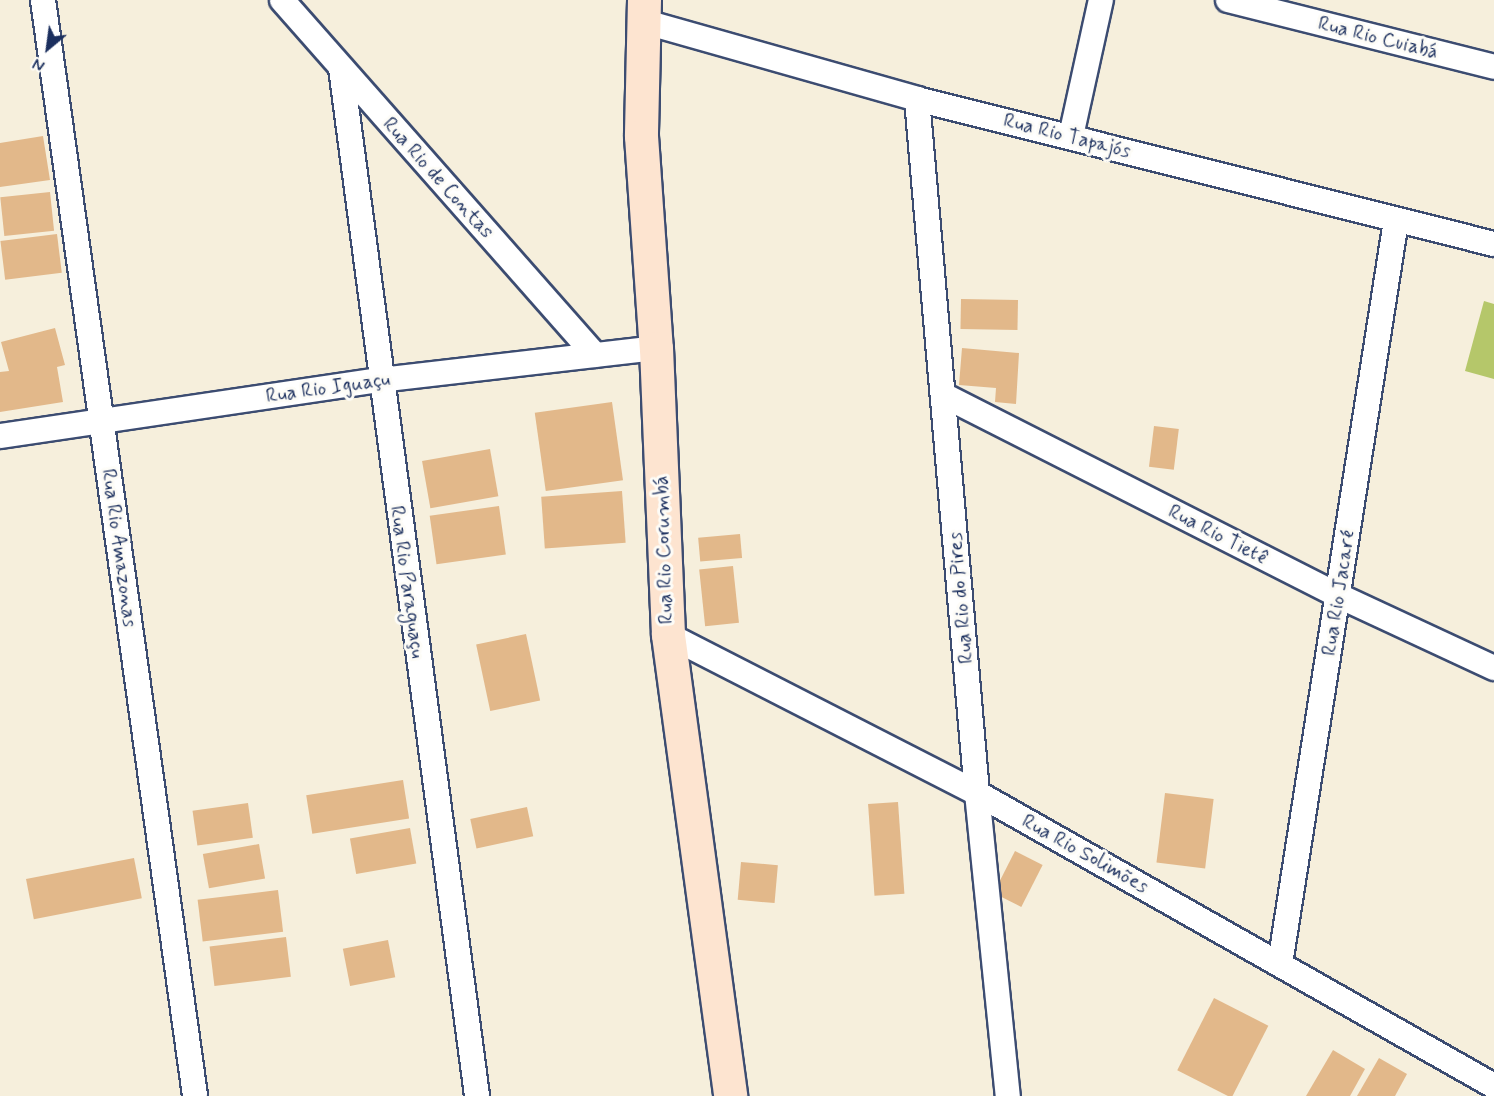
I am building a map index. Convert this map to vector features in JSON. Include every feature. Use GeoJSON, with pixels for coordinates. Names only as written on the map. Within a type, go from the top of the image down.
{"type":"FeatureCollection","features":[{"type":"Feature","properties":{"kind":"street","name":"Rua Rio Amazonas"},"geometry":{"type":"LineString","coordinates":[[43,0],[195,1096]]}},
{"type":"Feature","properties":{"kind":"street","name":"Rua Rio de Contas"},"geometry":{"type":"LineString","coordinates":[[282,0],[596,355]]}},
{"type":"Feature","properties":{"kind":"street"},"geometry":{"type":"LineString","coordinates":[[1071,136],[1101,0]]}},
{"type":"Feature","properties":{"kind":"street","name":"Rua Rio Cuiabá"},"geometry":{"type":"LineString","coordinates":[[1228,0],[1494,67]]}},
{"type":"Feature","properties":{"kind":"street","name":"Rua Rio Tapajós"},"geometry":{"type":"LineString","coordinates":[[643,11],[917,99],[1071,136],[1396,221],[1494,243]]}},
{"type":"Feature","properties":{"kind":"street","name":"Rua Rio Corumbá"},"geometry":{"type":"LineString","coordinates":[[643,11],[641,136],[656,348],[668,636],[730,1096]]}},
{"type":"Feature","properties":{"kind":"street","name":"Rua Rio Paraguaçu"},"geometry":{"type":"LineString","coordinates":[[341,68],[380,380],[477,1096]]}},
{"type":"Feature","properties":{"kind":"street","name":"Rua Rio do Pires"},"geometry":{"type":"LineString","coordinates":[[917,99],[945,396],[976,793],[1008,1096]]}},
{"type":"Feature","properties":{"kind":"street","name":"Rua Rio Jacaré"},"geometry":{"type":"LineString","coordinates":[[1280,964],[1396,221]]}},
{"type":"Feature","properties":{"kind":"street","name":"Rua Rio Iguaçu"},"geometry":{"type":"LineString","coordinates":[[0,436],[380,380],[656,348]]}},
{"type":"Feature","properties":{"kind":"street","name":"Rua Rio Tietê"},"geometry":{"type":"LineString","coordinates":[[945,396],[1339,596],[1494,668]]}},
{"type":"Feature","properties":{"kind":"street","name":"Rua Rio Solimões"},"geometry":{"type":"LineString","coordinates":[[668,636],[976,793],[1494,1086]]}},
{"type":"Feature","properties":{"kind":"green space"},"geometry":{"type":"Polygon","coordinates":[[[1484,301],[1494,304],[1494,379],[1465,371],[1484,301]]]}},
{"type":"Feature","properties":{"kind":"building"},"geometry":{"type":"Polygon","coordinates":[[[43,136],[50,180],[0,187],[0,143],[43,136]]]}},
{"type":"Feature","properties":{"kind":"building"},"geometry":{"type":"Polygon","coordinates":[[[50,192],[54,231],[4,236],[0,197],[50,192]]]}},
{"type":"Feature","properties":{"kind":"building"},"geometry":{"type":"Polygon","coordinates":[[[57,234],[62,273],[5,280],[0,241],[57,234]]]}},
{"type":"Feature","properties":{"kind":"building"},"geometry":{"type":"Polygon","coordinates":[[[961,299],[1018,300],[1017,330],[960,329],[961,299]]]}},
{"type":"Feature","properties":{"kind":"building"},"geometry":{"type":"Polygon","coordinates":[[[55,328],[65,365],[57,367],[63,402],[0,412],[0,372],[9,371],[1,342],[55,328]]]}},
{"type":"Feature","properties":{"kind":"building"},"geometry":{"type":"Polygon","coordinates":[[[962,348],[1019,353],[1016,404],[995,402],[996,388],[959,385],[962,348]]]}},
{"type":"Feature","properties":{"kind":"building"},"geometry":{"type":"Polygon","coordinates":[[[612,402],[623,480],[546,491],[535,413],[612,402]]]}},
{"type":"Feature","properties":{"kind":"building"},"geometry":{"type":"Polygon","coordinates":[[[1154,426],[1179,429],[1174,470],[1149,467],[1154,426]]]}},
{"type":"Feature","properties":{"kind":"building"},"geometry":{"type":"Polygon","coordinates":[[[490,449],[498,496],[430,508],[422,461],[490,449]]]}},
{"type":"Feature","properties":{"kind":"building"},"geometry":{"type":"Polygon","coordinates":[[[622,491],[626,543],[545,549],[541,497],[622,491]]]}},
{"type":"Feature","properties":{"kind":"building"},"geometry":{"type":"Polygon","coordinates":[[[499,506],[506,555],[437,564],[430,516],[499,506]]]}},
{"type":"Feature","properties":{"kind":"building"},"geometry":{"type":"Polygon","coordinates":[[[740,534],[742,558],[700,562],[698,538],[740,534]]]}},
{"type":"Feature","properties":{"kind":"building"},"geometry":{"type":"Polygon","coordinates":[[[733,566],[739,623],[705,626],[699,570],[733,566]]]}},
{"type":"Feature","properties":{"kind":"building"},"geometry":{"type":"Polygon","coordinates":[[[526,634],[540,701],[490,711],[476,645],[526,634]]]}},
{"type":"Feature","properties":{"kind":"building"},"geometry":{"type":"Polygon","coordinates":[[[403,780],[409,819],[312,834],[306,795],[403,780]]]}},
{"type":"Feature","properties":{"kind":"building"},"geometry":{"type":"Polygon","coordinates":[[[1165,793],[1214,799],[1205,868],[1156,862],[1165,793]]]}},
{"type":"Feature","properties":{"kind":"building"},"geometry":{"type":"Polygon","coordinates":[[[898,802],[904,894],[874,896],[868,804],[898,802]]]}},
{"type":"Feature","properties":{"kind":"building"},"geometry":{"type":"Polygon","coordinates":[[[248,803],[253,838],[197,845],[193,811],[248,803]]]}},
{"type":"Feature","properties":{"kind":"building"},"geometry":{"type":"Polygon","coordinates":[[[527,807],[533,836],[477,848],[470,819],[527,807]]]}},
{"type":"Feature","properties":{"kind":"building"},"geometry":{"type":"Polygon","coordinates":[[[410,828],[416,863],[356,874],[350,839],[410,828]]]}},
{"type":"Feature","properties":{"kind":"building"},"geometry":{"type":"Polygon","coordinates":[[[259,844],[265,878],[209,888],[203,854],[259,844]]]}},
{"type":"Feature","properties":{"kind":"building"},"geometry":{"type":"Polygon","coordinates":[[[1015,851],[1043,865],[1021,907],[994,893],[1015,851]]]}},
{"type":"Feature","properties":{"kind":"building"},"geometry":{"type":"Polygon","coordinates":[[[134,858],[142,898],[34,919],[26,879],[134,858]]]}},
{"type":"Feature","properties":{"kind":"building"},"geometry":{"type":"Polygon","coordinates":[[[741,862],[778,865],[775,903],[738,900],[741,862]]]}},
{"type":"Feature","properties":{"kind":"building"},"geometry":{"type":"Polygon","coordinates":[[[278,890],[283,932],[203,942],[198,900],[278,890]]]}},
{"type":"Feature","properties":{"kind":"building"},"geometry":{"type":"Polygon","coordinates":[[[286,937],[291,977],[214,986],[210,946],[286,937]]]}},
{"type":"Feature","properties":{"kind":"building"},"geometry":{"type":"Polygon","coordinates":[[[388,940],[395,977],[350,986],[343,949],[388,940]]]}},
{"type":"Feature","properties":{"kind":"building"},"geometry":{"type":"Polygon","coordinates":[[[1214,998],[1268,1026],[1233,1096],[1228,1096],[1177,1070],[1214,998]]]}},
{"type":"Feature","properties":{"kind":"building"},"geometry":{"type":"Polygon","coordinates":[[[1333,1050],[1365,1069],[1350,1096],[1306,1096],[1333,1050]]]}},
{"type":"Feature","properties":{"kind":"building"},"geometry":{"type":"Polygon","coordinates":[[[1379,1058],[1407,1074],[1395,1096],[1357,1096],[1379,1058]]]}}]}
